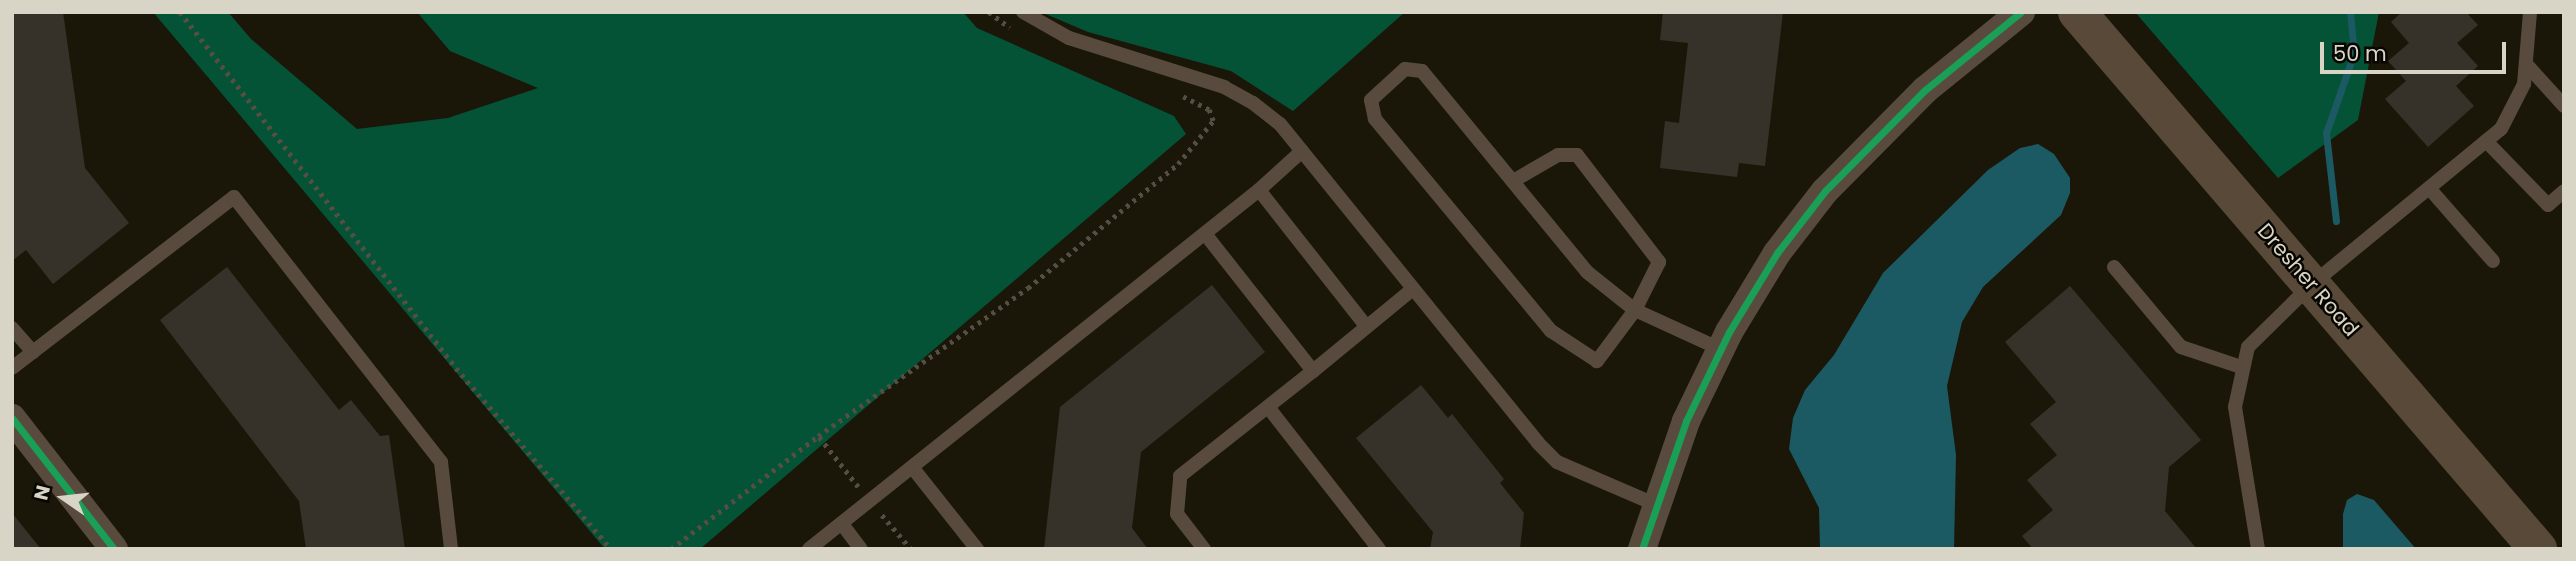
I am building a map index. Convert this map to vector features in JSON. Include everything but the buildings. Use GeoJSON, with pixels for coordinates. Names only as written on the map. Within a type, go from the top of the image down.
{"type":"FeatureCollection","features":[{"type":"Feature","properties":{"kind":"main road","name":"Dresher Road"},"geometry":{"type":"LineString","coordinates":[[2077,12],[2538,549]]}},
{"type":"Feature","properties":{"kind":"street"},"geometry":{"type":"LineString","coordinates":[[1642,549],[1686,421],[1720,349],[1777,253],[1825,191],[1925,90],[2021,12]]}},
{"type":"Feature","properties":{"kind":"street"},"geometry":{"type":"LineString","coordinates":[[12,418],[114,549]]}},
{"type":"Feature","properties":{"kind":"lane"},"geometry":{"type":"LineString","coordinates":[[1023,12],[1069,38],[1224,87],[1280,124],[1557,462],[1657,505]]}},
{"type":"Feature","properties":{"kind":"lane"},"geometry":{"type":"LineString","coordinates":[[2258,549],[2235,407],[2241,367],[2261,330],[2312,284],[2486,141],[2515,108],[2527,65],[2530,12]]}},
{"type":"Feature","properties":{"kind":"lane"},"geometry":{"type":"LineString","coordinates":[[2527,65],[2564,106]]}},
{"type":"Feature","properties":{"kind":"lane"},"geometry":{"type":"LineString","coordinates":[[1513,181],[1559,155],[1577,155],[1659,262],[1635,310],[1597,361],[1551,331],[1375,119],[1371,100],[1405,69],[1422,71],[1587,272],[1635,310],[1720,349]]}},
{"type":"Feature","properties":{"kind":"lane"},"geometry":{"type":"LineString","coordinates":[[2486,141],[2548,205],[2564,191]]}},
{"type":"Feature","properties":{"kind":"lane"},"geometry":{"type":"LineString","coordinates":[[809,549],[1259,190],[1302,151]]}},
{"type":"Feature","properties":{"kind":"lane"},"geometry":{"type":"LineString","coordinates":[[2429,188],[2493,261]]}},
{"type":"Feature","properties":{"kind":"lane"},"geometry":{"type":"LineString","coordinates":[[1259,190],[1367,327]]}},
{"type":"Feature","properties":{"kind":"lane"},"geometry":{"type":"LineString","coordinates":[[12,368],[234,197],[441,462],[451,549]]}},
{"type":"Feature","properties":{"kind":"lane"},"geometry":{"type":"LineString","coordinates":[[1205,233],[1313,371]]}},
{"type":"Feature","properties":{"kind":"lane"},"geometry":{"type":"LineString","coordinates":[[2115,267],[2181,347],[2241,367]]}},
{"type":"Feature","properties":{"kind":"lane"},"geometry":{"type":"LineString","coordinates":[[1204,549],[1177,514],[1180,476],[1413,289]]}},
{"type":"Feature","properties":{"kind":"lane"},"geometry":{"type":"LineString","coordinates":[[12,328],[33,352]]}},
{"type":"Feature","properties":{"kind":"lane"},"geometry":{"type":"LineString","coordinates":[[1268,407],[1379,549]]}},
{"type":"Feature","properties":{"kind":"lane"},"geometry":{"type":"LineString","coordinates":[[912,467],[976,549]]}},
{"type":"Feature","properties":{"kind":"lane"},"geometry":{"type":"LineString","coordinates":[[842,524],[861,549]]}},
{"type":"Feature","properties":{"kind":"path"},"geometry":{"type":"LineString","coordinates":[[180,12],[456,368],[611,549]]}},
{"type":"Feature","properties":{"kind":"path"},"geometry":{"type":"LineString","coordinates":[[989,12],[1022,35]]}},
{"type":"Feature","properties":{"kind":"path"},"geometry":{"type":"LineString","coordinates":[[671,549],[818,436],[1028,288],[1178,164],[1213,121],[1209,110],[1178,95]]}},
{"type":"Feature","properties":{"kind":"path"},"geometry":{"type":"LineString","coordinates":[[818,436],[911,549]]}},
{"type":"Feature","properties":{"kind":"green space"},"geometry":{"type":"Polygon","coordinates":[[[153,12],[228,12],[251,39],[357,129],[448,118],[538,88],[450,51],[417,12],[963,12],[977,28],[1174,116],[1186,134],[700,549],[605,549],[153,12]]]}},
{"type":"Feature","properties":{"kind":"green space"},"geometry":{"type":"Polygon","coordinates":[[[1041,12],[1405,12],[1293,111],[1231,71],[1088,32],[1041,12]]]}},
{"type":"Feature","properties":{"kind":"green space"},"geometry":{"type":"Polygon","coordinates":[[[2135,12],[2379,12],[2358,120],[2278,178],[2135,12]]]}},
{"type":"Feature","properties":{"kind":"water"},"geometry":{"type":"Polygon","coordinates":[[[2038,144],[2054,154],[2070,178],[2070,193],[2061,215],[1983,287],[1962,322],[1947,386],[1956,455],[1954,549],[1820,549],[1819,508],[1789,449],[1793,418],[1805,390],[1834,355],[1883,273],[1988,170],[2020,148],[2038,144]]]}},
{"type":"Feature","properties":{"kind":"water"},"geometry":{"type":"Polygon","coordinates":[[[2357,494],[2374,500],[2416,549],[2343,549],[2343,514],[2347,500],[2357,494]]]}},
{"type":"Feature","properties":{"kind":"waterway"},"geometry":{"type":"LineString","coordinates":[[2336,221],[2326,133],[2354,53],[2350,12]]}},
{"type":"Feature","properties":{"kind":"cycle path"},"geometry":{"type":"LineString","coordinates":[[1642,549],[1686,421],[1729,332],[1777,253],[1825,191],[1925,90],[2021,12]]}},
{"type":"Feature","properties":{"kind":"cycle path"},"geometry":{"type":"LineString","coordinates":[[12,418],[114,549]]}}]}
